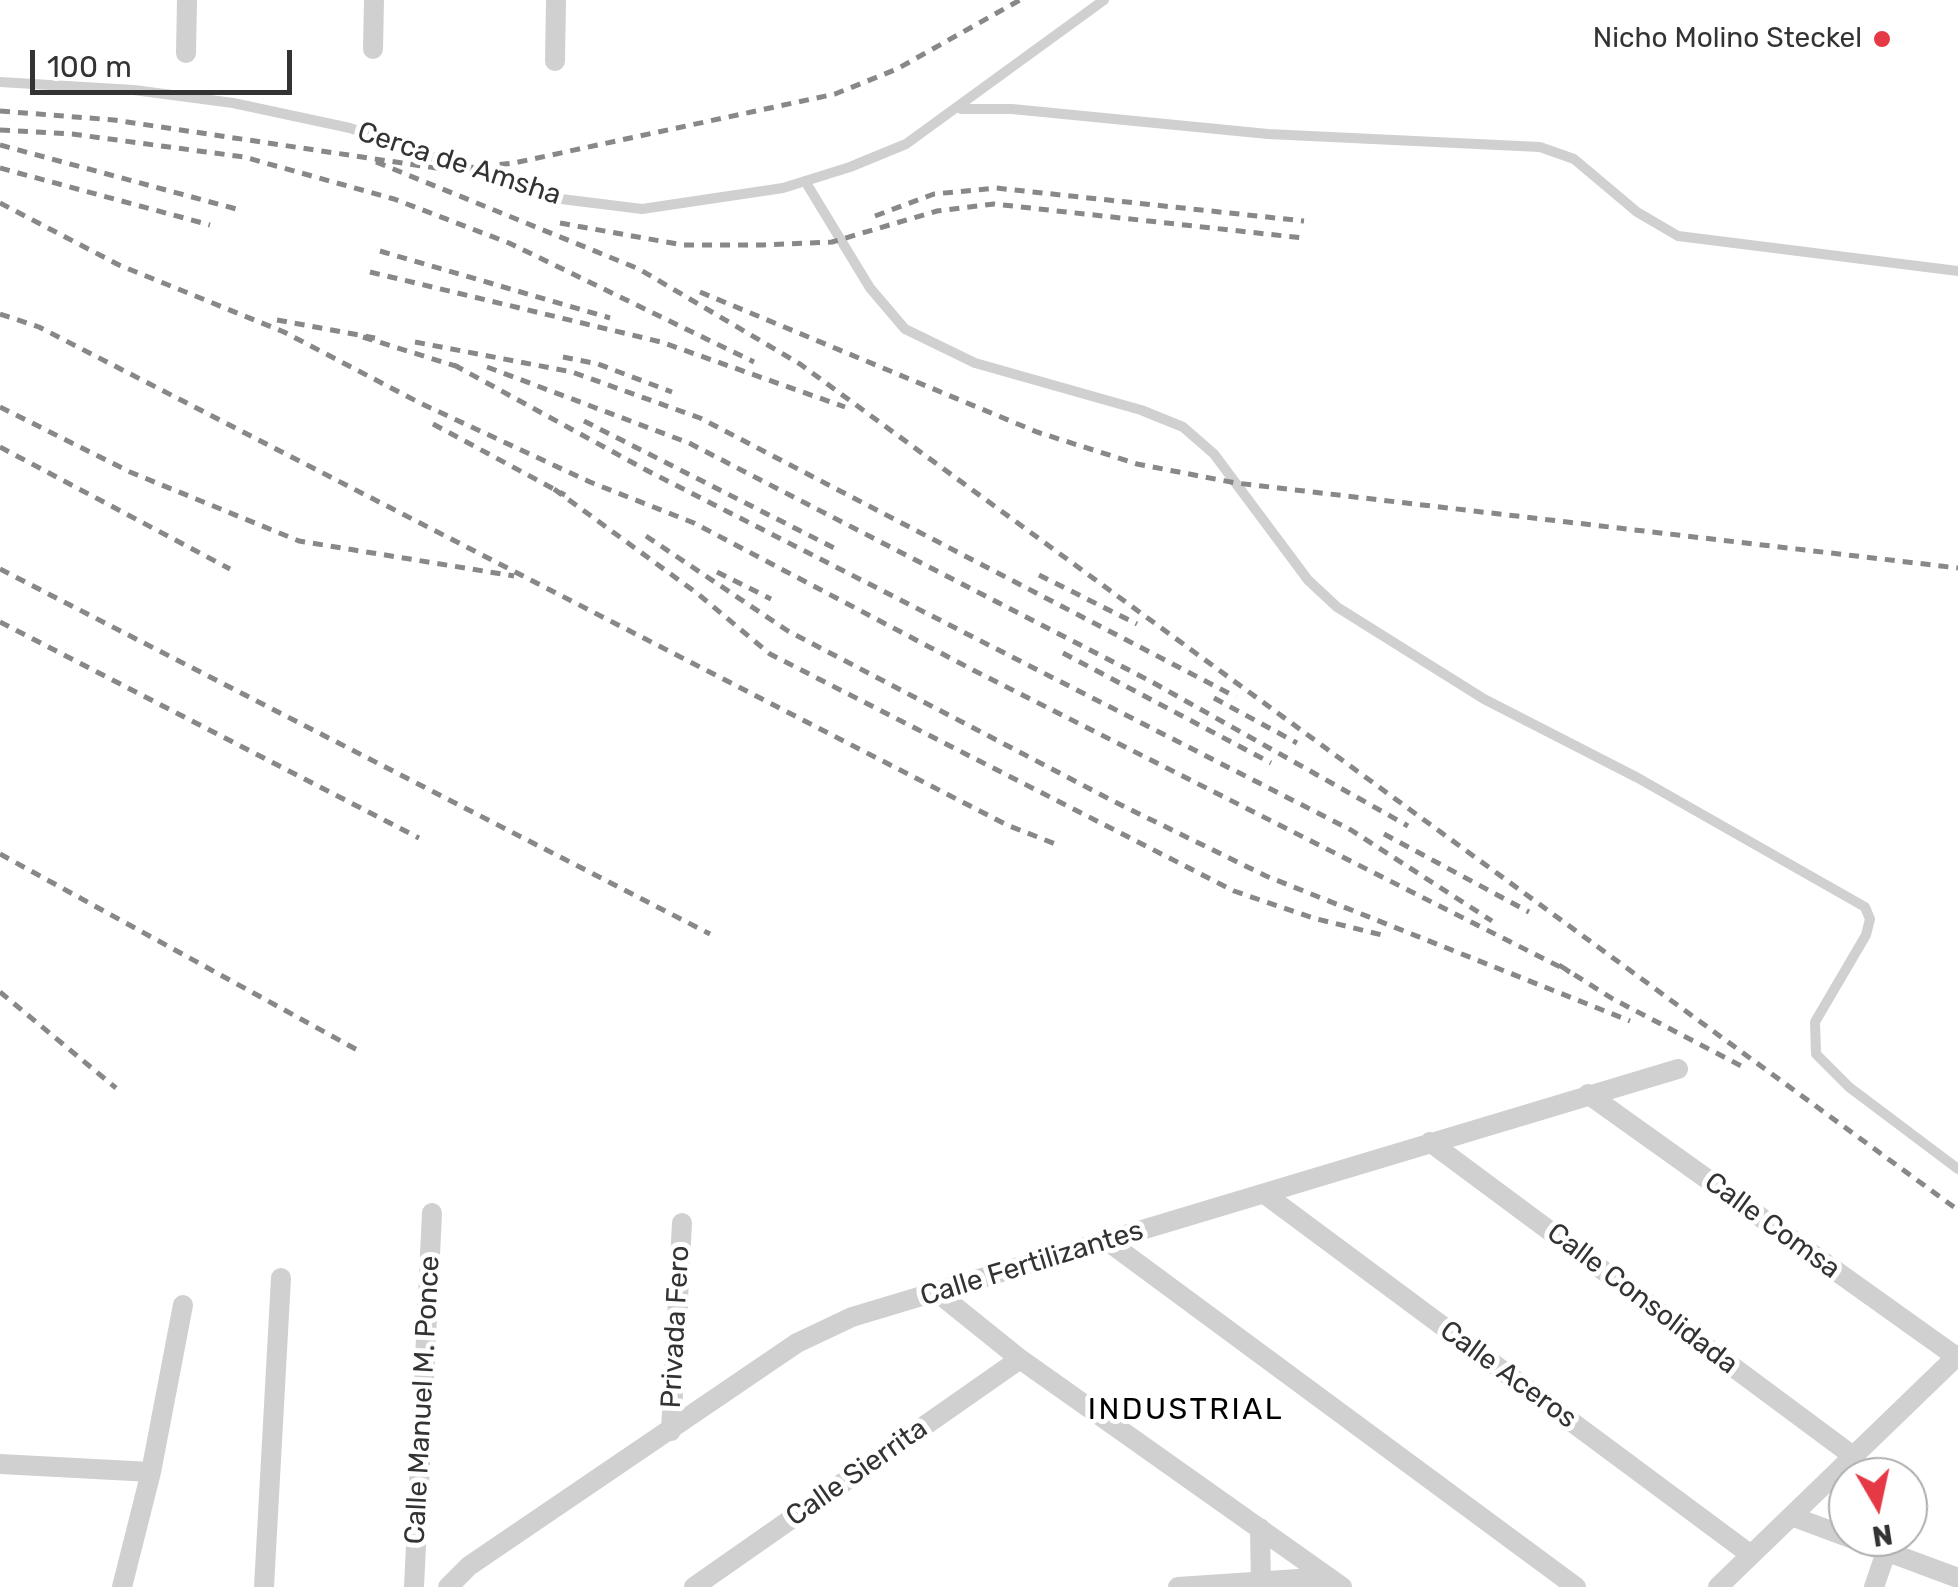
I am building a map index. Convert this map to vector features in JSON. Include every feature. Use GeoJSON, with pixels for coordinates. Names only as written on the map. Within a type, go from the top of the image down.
{"type":"FeatureCollection","features":[{"type":"Feature","properties":{"kind":"street"},"geometry":{"type":"LineString","coordinates":[[186,53],[187,0]]}},
{"type":"Feature","properties":{"kind":"street"},"geometry":{"type":"LineString","coordinates":[[373,49],[374,0]]}},
{"type":"Feature","properties":{"kind":"street"},"geometry":{"type":"LineString","coordinates":[[555,62],[556,0]]}},
{"type":"Feature","properties":{"kind":"street","name":"Calle Fertilizantes"},"geometry":{"type":"LineString","coordinates":[[448,1587],[469,1566],[822,1330],[1106,1240],[1266,1196],[1430,1142],[1678,1069]]}},
{"type":"Feature","properties":{"kind":"street","name":"Calle Comsa"},"geometry":{"type":"LineString","coordinates":[[1588,1094],[1957,1357]]}},
{"type":"Feature","properties":{"kind":"street","name":"Calle Consolidada"},"geometry":{"type":"LineString","coordinates":[[1430,1142],[1853,1456]]}},
{"type":"Feature","properties":{"kind":"street","name":"Calle Aceros"},"geometry":{"type":"LineString","coordinates":[[1266,1196],[1752,1555]]}},
{"type":"Feature","properties":{"kind":"street","name":"Calle Manuel M. Ponce"},"geometry":{"type":"LineString","coordinates":[[414,1587],[432,1214]]}},
{"type":"Feature","properties":{"kind":"street","name":"Privada Fero"},"geometry":{"type":"LineString","coordinates":[[671,1431],[682,1224]]}},
{"type":"Feature","properties":{"kind":"street"},"geometry":{"type":"LineString","coordinates":[[1106,1240],[1576,1587]]}},
{"type":"Feature","properties":{"kind":"street"},"geometry":{"type":"LineString","coordinates":[[264,1587],[281,1278]]}},
{"type":"Feature","properties":{"kind":"street"},"geometry":{"type":"LineString","coordinates":[[938,1293],[1020,1359],[1335,1582]]}},
{"type":"Feature","properties":{"kind":"street"},"geometry":{"type":"LineString","coordinates":[[122,1587],[151,1472],[183,1305]]}},
{"type":"Feature","properties":{"kind":"street"},"geometry":{"type":"LineString","coordinates":[[1718,1587],[1957,1357]]}},
{"type":"Feature","properties":{"kind":"street","name":"Calle Sierrita"},"geometry":{"type":"LineString","coordinates":[[694,1587],[1020,1359]]}},
{"type":"Feature","properties":{"kind":"street"},"geometry":{"type":"LineString","coordinates":[[0,1464],[151,1472]]}},
{"type":"Feature","properties":{"kind":"street"},"geometry":{"type":"LineString","coordinates":[[1791,1516],[1828,1530]]}},
{"type":"Feature","properties":{"kind":"street"},"geometry":{"type":"LineString","coordinates":[[1260,1528],[1260,1585]]}},
{"type":"Feature","properties":{"kind":"street"},"geometry":{"type":"LineString","coordinates":[[1874,1587],[1884,1557]]}},
{"type":"Feature","properties":{"kind":"street"},"geometry":{"type":"LineString","coordinates":[[1900,1557],[1958,1578]]}},
{"type":"Feature","properties":{"kind":"street"},"geometry":{"type":"LineString","coordinates":[[1178,1587],[1335,1582]]}},
{"type":"Feature","properties":{"kind":"lane","name":"Cerca de Amsha"},"geometry":{"type":"LineString","coordinates":[[0,82],[134,90],[232,103],[350,128],[553,198],[623,208],[693,204],[805,181],[906,144],[1104,0]]}},
{"type":"Feature","properties":{"kind":"lane"},"geometry":{"type":"LineString","coordinates":[[959,109],[1012,110],[1268,134],[1540,146],[1574,159],[1638,212],[1678,236],[1958,271]]}},
{"type":"Feature","properties":{"kind":"lane"},"geometry":{"type":"LineString","coordinates":[[805,181],[870,288],[905,330],[974,363],[1141,410],[1183,427],[1214,454],[1308,580],[1337,607],[1484,699],[1638,778],[1865,906],[1870,920],[1866,935],[1815,1022],[1816,1054],[1849,1087],[1958,1169]]}},
{"type":"Feature","properties":{"kind":"railway"},"geometry":{"type":"LineString","coordinates":[[0,111],[114,120],[449,170],[514,163],[835,94],[897,69],[1020,0]]}},
{"type":"Feature","properties":{"kind":"railway"},"geometry":{"type":"LineString","coordinates":[[0,130],[72,134],[244,157],[394,199],[509,243],[754,362]]}},
{"type":"Feature","properties":{"kind":"railway"},"geometry":{"type":"LineString","coordinates":[[0,145],[240,210]]}},
{"type":"Feature","properties":{"kind":"railway"},"geometry":{"type":"LineString","coordinates":[[376,162],[639,269],[800,364],[1958,1210]]}},
{"type":"Feature","properties":{"kind":"railway"},"geometry":{"type":"LineString","coordinates":[[0,168],[210,225]]}},
{"type":"Feature","properties":{"kind":"railway"},"geometry":{"type":"LineString","coordinates":[[875,216],[934,194],[996,188],[1304,221]]}},
{"type":"Feature","properties":{"kind":"railway"},"geometry":{"type":"LineString","coordinates":[[0,203],[119,265],[284,332],[420,403],[590,482],[694,523],[973,670],[1570,972]]}},
{"type":"Feature","properties":{"kind":"railway"},"geometry":{"type":"LineString","coordinates":[[560,223],[683,245],[832,242],[937,211],[994,204],[1303,238]]}},
{"type":"Feature","properties":{"kind":"railway"},"geometry":{"type":"LineString","coordinates":[[380,251],[610,318]]}},
{"type":"Feature","properties":{"kind":"railway"},"geometry":{"type":"LineString","coordinates":[[370,272],[661,342],[845,407]]}},
{"type":"Feature","properties":{"kind":"railway"},"geometry":{"type":"LineString","coordinates":[[700,292],[1037,432],[1137,464],[1236,483],[1958,568]]}},
{"type":"Feature","properties":{"kind":"railway"},"geometry":{"type":"LineString","coordinates":[[0,314],[39,327],[1007,825],[1058,845]]}},
{"type":"Feature","properties":{"kind":"railway"},"geometry":{"type":"LineString","coordinates":[[277,320],[375,338]]}},
{"type":"Feature","properties":{"kind":"railway"},"geometry":{"type":"LineString","coordinates":[[363,337],[465,369]]}},
{"type":"Feature","properties":{"kind":"railway"},"geometry":{"type":"LineString","coordinates":[[415,342],[572,372],[700,418],[1236,697]]}},
{"type":"Feature","properties":{"kind":"railway"},"geometry":{"type":"LineString","coordinates":[[563,357],[598,364],[672,392]]}},
{"type":"Feature","properties":{"kind":"railway"},"geometry":{"type":"LineString","coordinates":[[454,365],[648,471],[1351,830],[1492,921]]}},
{"type":"Feature","properties":{"kind":"railway"},"geometry":{"type":"LineString","coordinates":[[487,367],[689,443],[1152,682],[1408,826]]}},
{"type":"Feature","properties":{"kind":"railway"},"geometry":{"type":"LineString","coordinates":[[0,407],[130,472],[299,541],[514,576]]}},
{"type":"Feature","properties":{"kind":"railway"},"geometry":{"type":"LineString","coordinates":[[584,421],[838,550]]}},
{"type":"Feature","properties":{"kind":"railway"},"geometry":{"type":"LineString","coordinates":[[433,424],[565,495]]}},
{"type":"Feature","properties":{"kind":"railway"},"geometry":{"type":"LineString","coordinates":[[0,447],[230,569]]}},
{"type":"Feature","properties":{"kind":"railway"},"geometry":{"type":"LineString","coordinates":[[554,489],[698,594],[770,654],[1234,891],[1313,918],[1382,935]]}},
{"type":"Feature","properties":{"kind":"railway"},"geometry":{"type":"LineString","coordinates":[[646,536],[788,631],[1115,802],[1266,876],[1630,1021]]}},
{"type":"Feature","properties":{"kind":"railway"},"geometry":{"type":"LineString","coordinates":[[0,569],[710,934]]}},
{"type":"Feature","properties":{"kind":"railway"},"geometry":{"type":"LineString","coordinates":[[717,572],[771,599]]}},
{"type":"Feature","properties":{"kind":"railway"},"geometry":{"type":"LineString","coordinates":[[1039,575],[1137,624]]}},
{"type":"Feature","properties":{"kind":"railway"},"geometry":{"type":"LineString","coordinates":[[0,622],[419,838]]}},
{"type":"Feature","properties":{"kind":"railway"},"geometry":{"type":"LineString","coordinates":[[1063,653],[1271,763]]}},
{"type":"Feature","properties":{"kind":"railway"},"geometry":{"type":"LineString","coordinates":[[1214,698],[1297,743]]}},
{"type":"Feature","properties":{"kind":"railway"},"geometry":{"type":"LineString","coordinates":[[1384,834],[1529,912]]}},
{"type":"Feature","properties":{"kind":"railway"},"geometry":{"type":"LineString","coordinates":[[0,854],[361,1052]]}},
{"type":"Feature","properties":{"kind":"railway"},"geometry":{"type":"LineString","coordinates":[[1559,965],[1613,999],[1747,1069]]}},
{"type":"Feature","properties":{"kind":"railway"},"geometry":{"type":"LineString","coordinates":[[0,992],[116,1088]]}},
{"type":"Feature","properties":{"kind":"place","name":"Nicho Molino Steckel"},"geometry":{"type":"Point","coordinates":[1882,39]}},
{"type":"Feature","properties":{"kind":"district","name":"INDUSTRIAL"},"geometry":{"type":"Point","coordinates":[1186,1410]}}]}
